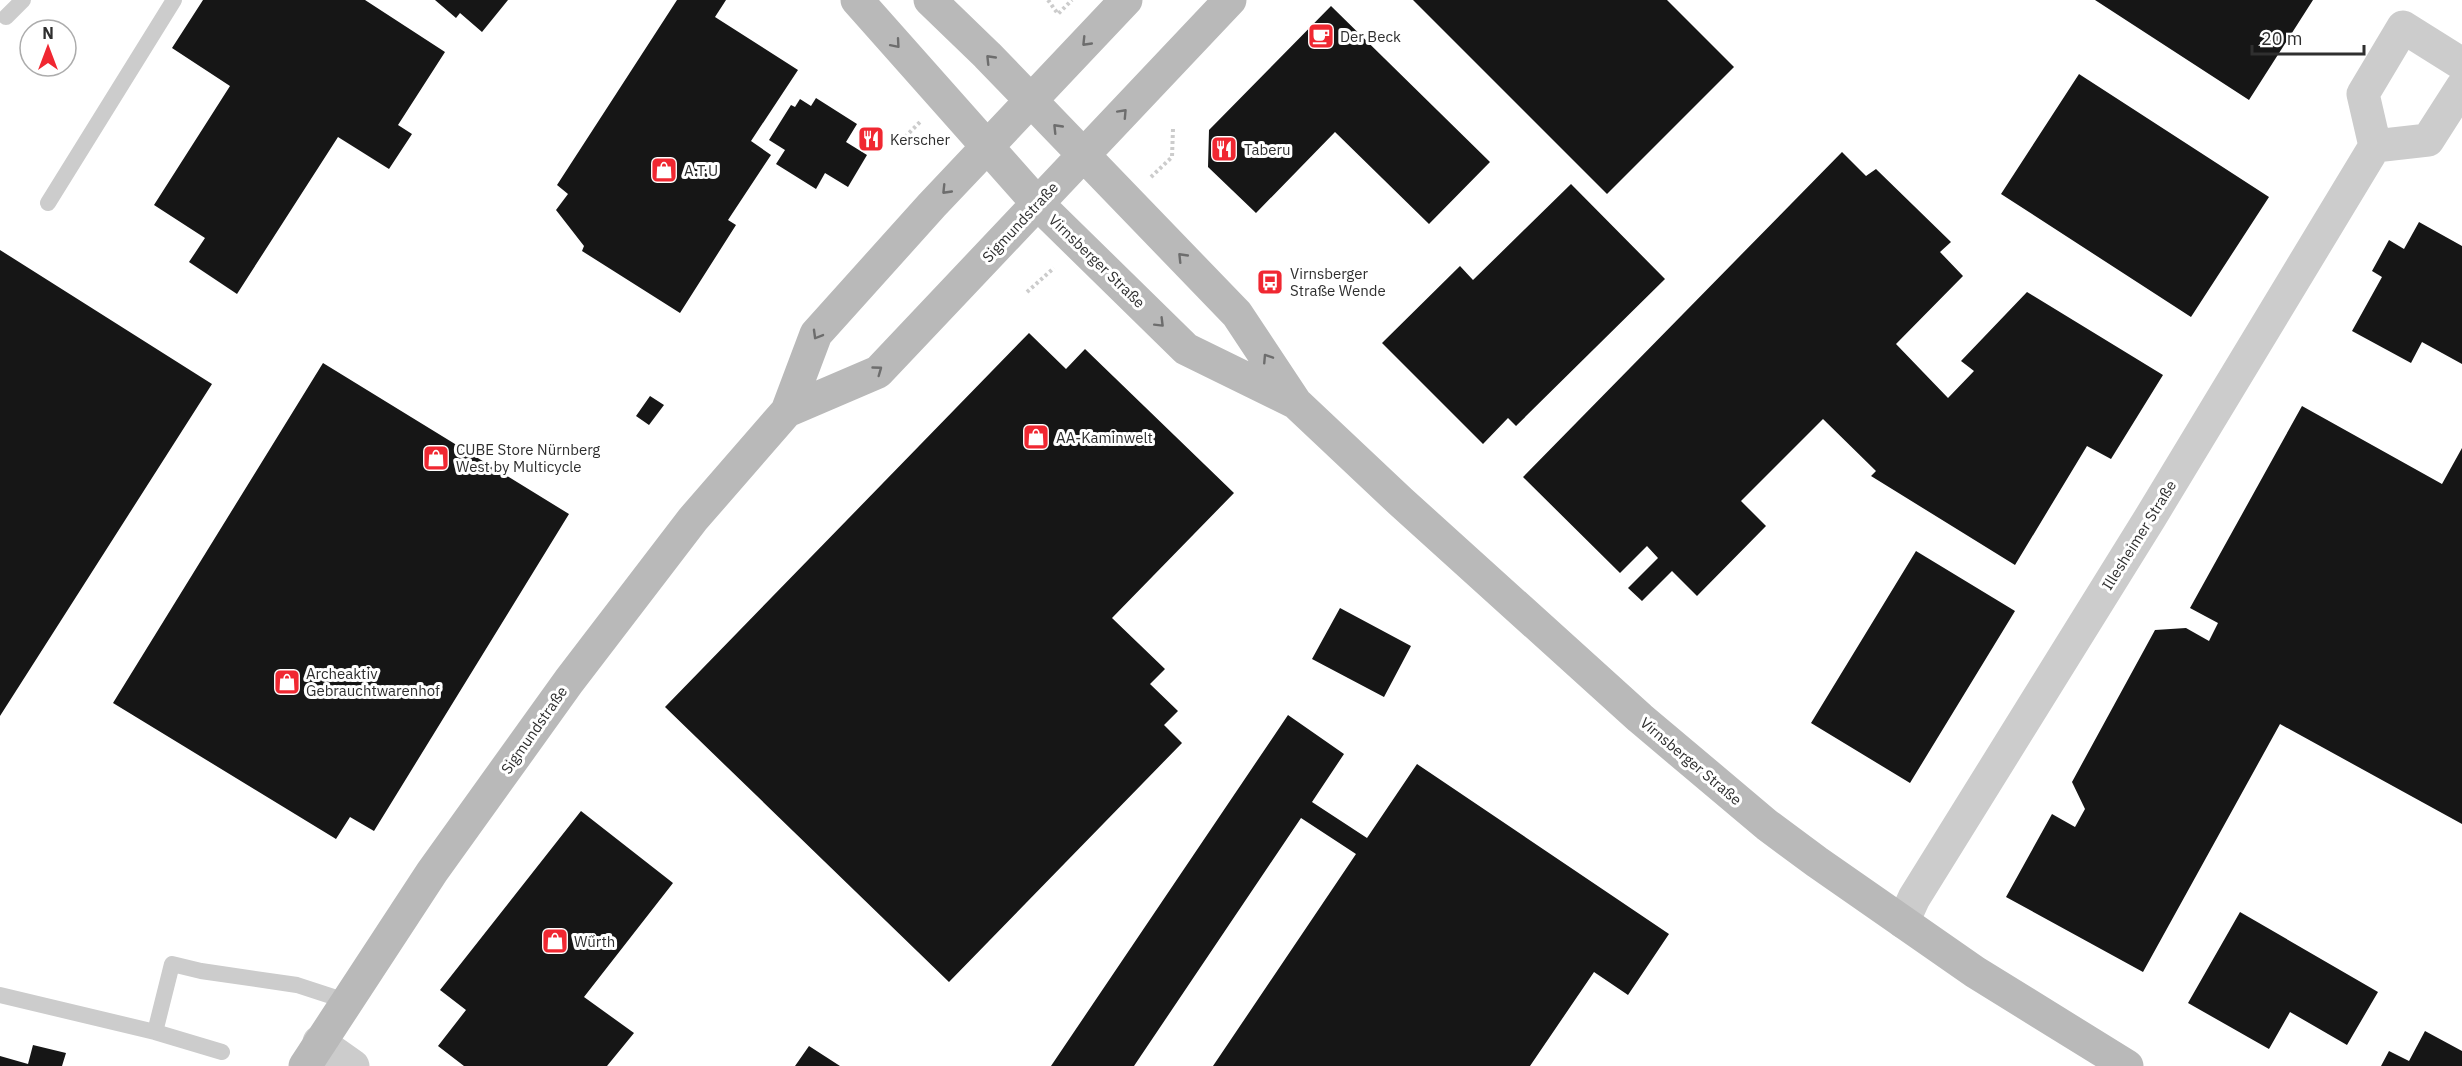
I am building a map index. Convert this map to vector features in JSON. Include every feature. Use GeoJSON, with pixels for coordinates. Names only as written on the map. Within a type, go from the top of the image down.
{"type":"FeatureCollection","features":[{"type":"Feature","properties":{"kind":"main road","name":"Virnsberger Straße"},"geometry":{"type":"LineString","coordinates":[[857,0],[1038,204],[1186,349],[1296,402]]}},
{"type":"Feature","properties":{"kind":"main road","name":"Virnsberger Straße"},"geometry":{"type":"LineString","coordinates":[[930,0],[1238,314],[1296,402],[1392,494],[1686,759],[1767,825],[1903,922],[1975,972],[2127,1066]]}},
{"type":"Feature","properties":{"kind":"main road","name":"Sigmundstraße"},"geometry":{"type":"LineString","coordinates":[[312,1054],[432,872],[614,620],[705,504],[787,411],[816,334],[870,272],[1126,0]]}},
{"type":"Feature","properties":{"kind":"main road","name":"Sigmundstraße"},"geometry":{"type":"LineString","coordinates":[[787,411],[879,372],[1230,0]]}},
{"type":"Feature","properties":{"kind":"street"},"geometry":{"type":"LineString","coordinates":[[2462,63],[2403,27],[2363,94],[2375,146],[2428,140],[2462,87]]}},
{"type":"Feature","properties":{"kind":"street","name":"Illesheimer Straße"},"geometry":{"type":"LineString","coordinates":[[1903,922],[1914,898],[2156,508],[2375,146]]}},
{"type":"Feature","properties":{"kind":"street"},"geometry":{"type":"LineString","coordinates":[[312,1054],[353,1066]]}},
{"type":"Feature","properties":{"kind":"lane"},"geometry":{"type":"LineString","coordinates":[[6,17],[23,0]]}},
{"type":"Feature","properties":{"kind":"lane"},"geometry":{"type":"LineString","coordinates":[[48,203],[174,0]]}},
{"type":"Feature","properties":{"kind":"lane"},"geometry":{"type":"LineString","coordinates":[[155,1032],[172,964],[201,971],[297,985],[346,1001]]}},
{"type":"Feature","properties":{"kind":"lane"},"geometry":{"type":"LineString","coordinates":[[0,995],[155,1032],[222,1052]]}},
{"type":"Feature","properties":{"kind":"path"},"geometry":{"type":"LineString","coordinates":[[1048,0],[1058,14],[1072,0]]}},
{"type":"Feature","properties":{"kind":"building"},"geometry":{"type":"Polygon","coordinates":[[[203,0],[365,0],[445,52],[398,125],[412,134],[389,169],[338,137],[237,294],[189,262],[205,238],[154,205],[230,86],[172,48],[203,0]]]}},
{"type":"Feature","properties":{"kind":"building"},"geometry":{"type":"Polygon","coordinates":[[[435,0],[508,0],[482,32],[460,13],[456,18],[435,0]]]}},
{"type":"Feature","properties":{"kind":"building","name":"A.T.U"},"geometry":{"type":"Polygon","coordinates":[[[677,0],[726,0],[715,17],[798,70],[751,141],[771,155],[728,220],[736,225],[680,313],[582,251],[584,246],[556,210],[568,194],[557,185],[677,0]]]}},
{"type":"Feature","properties":{"kind":"building"},"geometry":{"type":"Polygon","coordinates":[[[1413,0],[1667,0],[1734,67],[1607,194],[1413,0]]]}},
{"type":"Feature","properties":{"kind":"building"},"geometry":{"type":"Polygon","coordinates":[[[2095,0],[2313,0],[2249,100],[2095,0]]]}},
{"type":"Feature","properties":{"kind":"building"},"geometry":{"type":"Polygon","coordinates":[[[1331,6],[1490,162],[1429,224],[1335,132],[1256,213],[1208,167],[1209,130],[1331,6]]]}},
{"type":"Feature","properties":{"kind":"building"},"geometry":{"type":"Polygon","coordinates":[[[2079,74],[2269,197],[2191,317],[2001,194],[2079,74]]]}},
{"type":"Feature","properties":{"kind":"building"},"geometry":{"type":"Polygon","coordinates":[[[816,98],[857,124],[846,142],[867,155],[848,187],[825,173],[816,189],[776,164],[785,150],[769,140],[791,105],[795,107],[800,99],[811,106],[816,98]]]}},
{"type":"Feature","properties":{"kind":"building"},"geometry":{"type":"Polygon","coordinates":[[[1842,152],[1866,176],[1876,169],[1951,242],[1940,252],[1963,276],[1896,344],[1948,398],[1974,371],[1961,361],[2027,292],[2163,375],[2111,459],[2087,446],[2015,565],[1871,476],[1876,471],[1823,419],[1741,501],[1766,526],[1697,596],[1672,571],[1642,601],[1628,588],[1658,558],[1647,546],[1620,573],[1523,477],[1842,152]]]}},
{"type":"Feature","properties":{"kind":"building"},"geometry":{"type":"Polygon","coordinates":[[[1571,184],[1665,279],[1516,426],[1508,418],[1483,444],[1382,343],[1460,266],[1473,280],[1571,184]]]}},
{"type":"Feature","properties":{"kind":"building"},"geometry":{"type":"Polygon","coordinates":[[[2419,222],[2462,246],[2462,364],[2422,342],[2411,363],[2352,331],[2382,277],[2372,271],[2389,240],[2404,249],[2419,222]]]}},
{"type":"Feature","properties":{"kind":"building"},"geometry":{"type":"Polygon","coordinates":[[[0,250],[212,384],[0,716],[0,250]]]}},
{"type":"Feature","properties":{"kind":"building"},"geometry":{"type":"Polygon","coordinates":[[[1029,333],[1066,369],[1085,349],[1234,493],[1112,618],[1165,669],[1150,684],[1178,711],[1164,725],[1182,743],[949,982],[665,707],[1029,333]]]}},
{"type":"Feature","properties":{"kind":"building"},"geometry":{"type":"Polygon","coordinates":[[[323,363],[569,514],[374,831],[350,817],[336,839],[113,703],[323,363]]]}},
{"type":"Feature","properties":{"kind":"building"},"geometry":{"type":"Polygon","coordinates":[[[650,396],[664,405],[649,425],[636,416],[650,396]]]}},
{"type":"Feature","properties":{"kind":"building"},"geometry":{"type":"Polygon","coordinates":[[[2302,406],[2442,484],[2462,448],[2462,824],[2280,724],[2143,972],[2006,897],[2052,814],[2075,827],[2085,809],[2072,782],[2155,630],[2186,628],[2209,641],[2218,623],[2190,608],[2302,406]]]}},
{"type":"Feature","properties":{"kind":"building"},"geometry":{"type":"Polygon","coordinates":[[[1916,551],[2015,611],[1910,783],[1811,723],[1916,551]]]}},
{"type":"Feature","properties":{"kind":"building"},"geometry":{"type":"Polygon","coordinates":[[[1340,608],[1411,646],[1384,697],[1312,659],[1340,608]]]}},
{"type":"Feature","properties":{"kind":"building"},"geometry":{"type":"Polygon","coordinates":[[[1288,715],[1344,754],[1312,802],[1367,838],[1417,764],[1669,934],[1628,995],[1594,972],[1530,1066],[1213,1066],[1356,854],[1301,818],[1134,1066],[1051,1066],[1288,715]]]}},
{"type":"Feature","properties":{"kind":"building"},"geometry":{"type":"Polygon","coordinates":[[[581,811],[673,883],[584,997],[634,1033],[607,1066],[464,1066],[438,1046],[466,1010],[440,990],[581,811]]]}},
{"type":"Feature","properties":{"kind":"building"},"geometry":{"type":"Polygon","coordinates":[[[2240,912],[2378,992],[2347,1045],[2290,1012],[2269,1049],[2188,1003],[2240,912]]]}},
{"type":"Feature","properties":{"kind":"building"},"geometry":{"type":"Polygon","coordinates":[[[2425,1031],[2462,1051],[2462,1066],[2381,1066],[2389,1051],[2409,1061],[2425,1031]]]}},
{"type":"Feature","properties":{"kind":"building"},"geometry":{"type":"Polygon","coordinates":[[[33,1045],[66,1053],[62,1066],[0,1066],[0,1056],[28,1064],[33,1045]]]}},
{"type":"Feature","properties":{"kind":"building"},"geometry":{"type":"Polygon","coordinates":[[[809,1046],[840,1066],[795,1066],[809,1046]]]}},
{"type":"Feature","properties":{"kind":"place","name":"Der Beck"},"geometry":{"type":"Point","coordinates":[1321,36]}},
{"type":"Feature","properties":{"kind":"place","name":"Kerscher"},"geometry":{"type":"Point","coordinates":[871,139]}},
{"type":"Feature","properties":{"kind":"place","name":"Taberu"},"geometry":{"type":"Point","coordinates":[1224,149]}},
{"type":"Feature","properties":{"kind":"place","name":"A.T.U"},"geometry":{"type":"Point","coordinates":[664,170]}},
{"type":"Feature","properties":{"kind":"place","name":"Virnsberger Straße Wende"},"geometry":{"type":"Point","coordinates":[1270,282]}},
{"type":"Feature","properties":{"kind":"place","name":"AA-Kaminwelt"},"geometry":{"type":"Point","coordinates":[1036,437]}},
{"type":"Feature","properties":{"kind":"place","name":"CUBE Store Nürnberg West by Multicycle"},"geometry":{"type":"Point","coordinates":[436,458]}},
{"type":"Feature","properties":{"kind":"place","name":"Archeaktiv Gebrauchtwarenhof"},"geometry":{"type":"Point","coordinates":[287,682]}},
{"type":"Feature","properties":{"kind":"place","name":"Würth"},"geometry":{"type":"Point","coordinates":[555,941]}}]}
